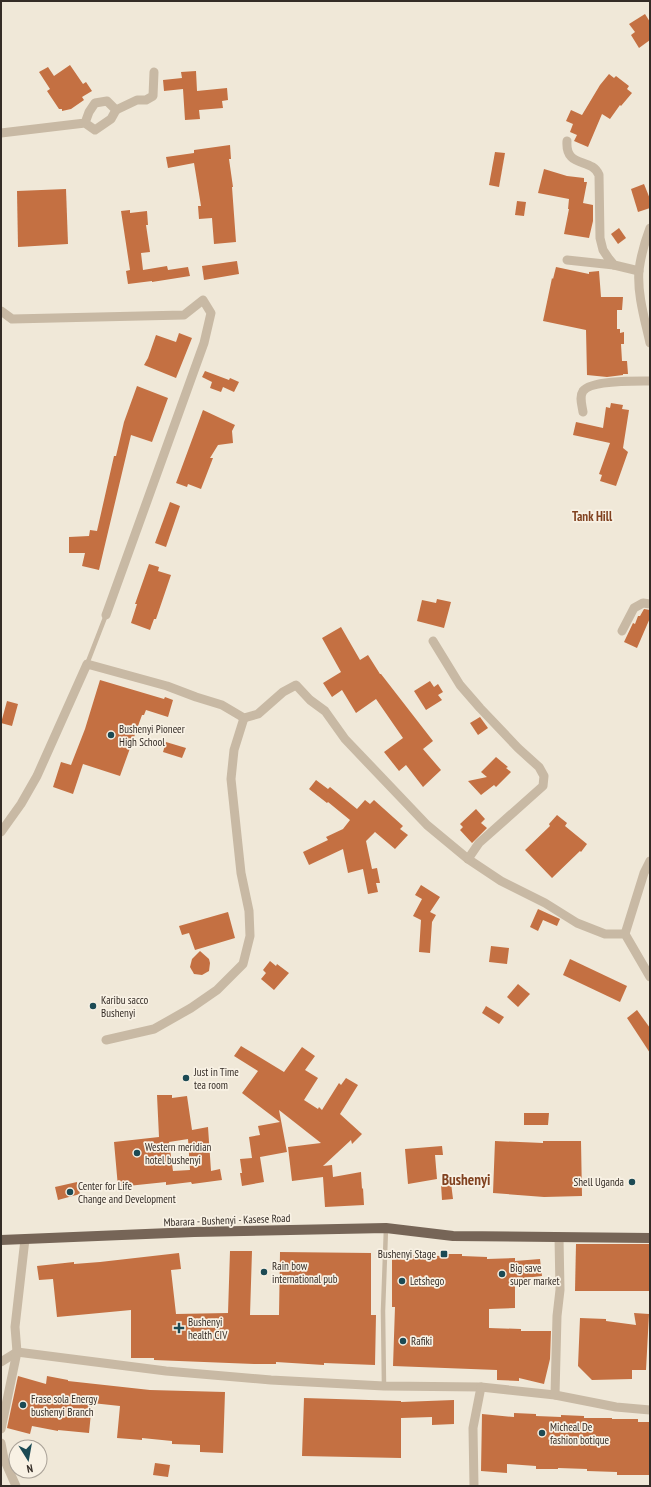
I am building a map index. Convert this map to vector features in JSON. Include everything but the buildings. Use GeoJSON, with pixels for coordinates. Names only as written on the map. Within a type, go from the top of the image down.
{"type":"FeatureCollection","features":[{"type":"Feature","properties":{"kind":"main road","name":"Mbarara - Bushenyi - Kasese Road"},"geometry":{"type":"LineString","coordinates":[[1,1240],[268,1230],[386,1228],[453,1236],[650,1238]]}},
{"type":"Feature","properties":{"kind":"street"},"geometry":{"type":"LineString","coordinates":[[1,133],[85,123],[95,130],[111,119],[116,110],[137,100],[146,100],[154,96],[154,72]]}},
{"type":"Feature","properties":{"kind":"street"},"geometry":{"type":"LineString","coordinates":[[85,123],[95,102],[107,101],[116,110]]}},
{"type":"Feature","properties":{"kind":"street"},"geometry":{"type":"LineString","coordinates":[[567,142],[566,149],[571,158],[595,168],[598,171],[600,190],[601,244],[605,255],[614,265]]}},
{"type":"Feature","properties":{"kind":"street"},"geometry":{"type":"LineString","coordinates":[[650,228],[645,242],[639,271],[641,297],[650,343]]}},
{"type":"Feature","properties":{"kind":"street"},"geometry":{"type":"LineString","coordinates":[[567,260],[614,265],[639,271]]}},
{"type":"Feature","properties":{"kind":"street"},"geometry":{"type":"LineString","coordinates":[[1,311],[12,318],[184,315],[203,300],[211,313],[204,343],[106,615]]}},
{"type":"Feature","properties":{"kind":"street"},"geometry":{"type":"LineString","coordinates":[[583,412],[581,398],[583,391],[589,385],[650,381]]}},
{"type":"Feature","properties":{"kind":"street"},"geometry":{"type":"LineString","coordinates":[[622,631],[634,608],[644,603],[650,604]]}},
{"type":"Feature","properties":{"kind":"street"},"geometry":{"type":"LineString","coordinates":[[433,641],[460,685],[507,737],[539,767],[544,776],[543,786],[480,843],[468,859]]}},
{"type":"Feature","properties":{"kind":"street"},"geometry":{"type":"LineString","coordinates":[[1,832],[21,804],[37,776],[87,664],[167,686],[222,705],[244,718],[258,714],[283,692],[296,684],[310,700],[325,711],[345,739],[422,819],[468,859],[501,881],[545,903],[577,923],[605,934],[625,934]]}},
{"type":"Feature","properties":{"kind":"street"},"geometry":{"type":"LineString","coordinates":[[106,1040],[154,1029],[191,1008],[217,990],[243,964],[250,936],[249,911],[240,873],[231,779],[234,750],[244,718]]}},
{"type":"Feature","properties":{"kind":"street"},"geometry":{"type":"LineString","coordinates":[[650,861],[644,874],[625,934],[650,977]]}},
{"type":"Feature","properties":{"kind":"street"},"geometry":{"type":"LineString","coordinates":[[555,1395],[557,1316],[560,1290],[559,1237]]}},
{"type":"Feature","properties":{"kind":"street"},"geometry":{"type":"LineString","coordinates":[[1,1429],[17,1352],[15,1327],[25,1239]]}},
{"type":"Feature","properties":{"kind":"street"},"geometry":{"type":"LineString","coordinates":[[1,1362],[17,1352],[166,1371],[271,1380],[384,1386],[481,1388],[555,1395],[616,1407],[650,1410]]}},
{"type":"Feature","properties":{"kind":"street"},"geometry":{"type":"LineString","coordinates":[[474,1486],[473,1428],[481,1388]]}},
{"type":"Feature","properties":{"kind":"street"},"geometry":{"type":"LineString","coordinates":[[1,1443],[4,1459],[16,1486]]}},
{"type":"Feature","properties":{"kind":"lane"},"geometry":{"type":"LineString","coordinates":[[87,664],[106,615]]}},
{"type":"Feature","properties":{"kind":"lane"},"geometry":{"type":"LineString","coordinates":[[384,1386],[383,1311],[386,1228]]}},
{"type":"Feature","properties":{"kind":"place","name":"Bushenyi Pioneer High School"},"geometry":{"type":"Point","coordinates":[111,735]}},
{"type":"Feature","properties":{"kind":"place","name":"Karibu sacco Bushenyi"},"geometry":{"type":"Point","coordinates":[93,1006]}},
{"type":"Feature","properties":{"kind":"place","name":"Just in Time tea room"},"geometry":{"type":"Point","coordinates":[186,1078]}},
{"type":"Feature","properties":{"kind":"place","name":"Western meridian hotel bushenyi"},"geometry":{"type":"Point","coordinates":[137,1153]}},
{"type":"Feature","properties":{"kind":"place","name":"Shell Uganda"},"geometry":{"type":"Point","coordinates":[632,1182]}},
{"type":"Feature","properties":{"kind":"place","name":"Center for Life Change and Development"},"geometry":{"type":"Point","coordinates":[70,1192]}},
{"type":"Feature","properties":{"kind":"place","name":"Bushenyi Stage"},"geometry":{"type":"Point","coordinates":[444,1254]}},
{"type":"Feature","properties":{"kind":"place","name":"Rain bow international pub"},"geometry":{"type":"Point","coordinates":[264,1272]}},
{"type":"Feature","properties":{"kind":"place","name":"Big save super market"},"geometry":{"type":"Point","coordinates":[502,1274]}},
{"type":"Feature","properties":{"kind":"place","name":"Letshego"},"geometry":{"type":"Point","coordinates":[402,1281]}},
{"type":"Feature","properties":{"kind":"place","name":"Bushenyi health CIV"},"geometry":{"type":"Point","coordinates":[179,1328]}},
{"type":"Feature","properties":{"kind":"place","name":"Rafiki"},"geometry":{"type":"Point","coordinates":[403,1341]}},
{"type":"Feature","properties":{"kind":"place","name":"Frase sola Energy bushenyi Branch"},"geometry":{"type":"Point","coordinates":[23,1405]}},
{"type":"Feature","properties":{"kind":"place","name":"Micheal De fashion botique"},"geometry":{"type":"Point","coordinates":[542,1433]}},
{"type":"Feature","properties":{"kind":"district","name":"Tank Hill"},"geometry":{"type":"Point","coordinates":[592,516]}},
{"type":"Feature","properties":{"kind":"district","name":"Bushenyi"},"geometry":{"type":"Point","coordinates":[466,1179]}}]}
